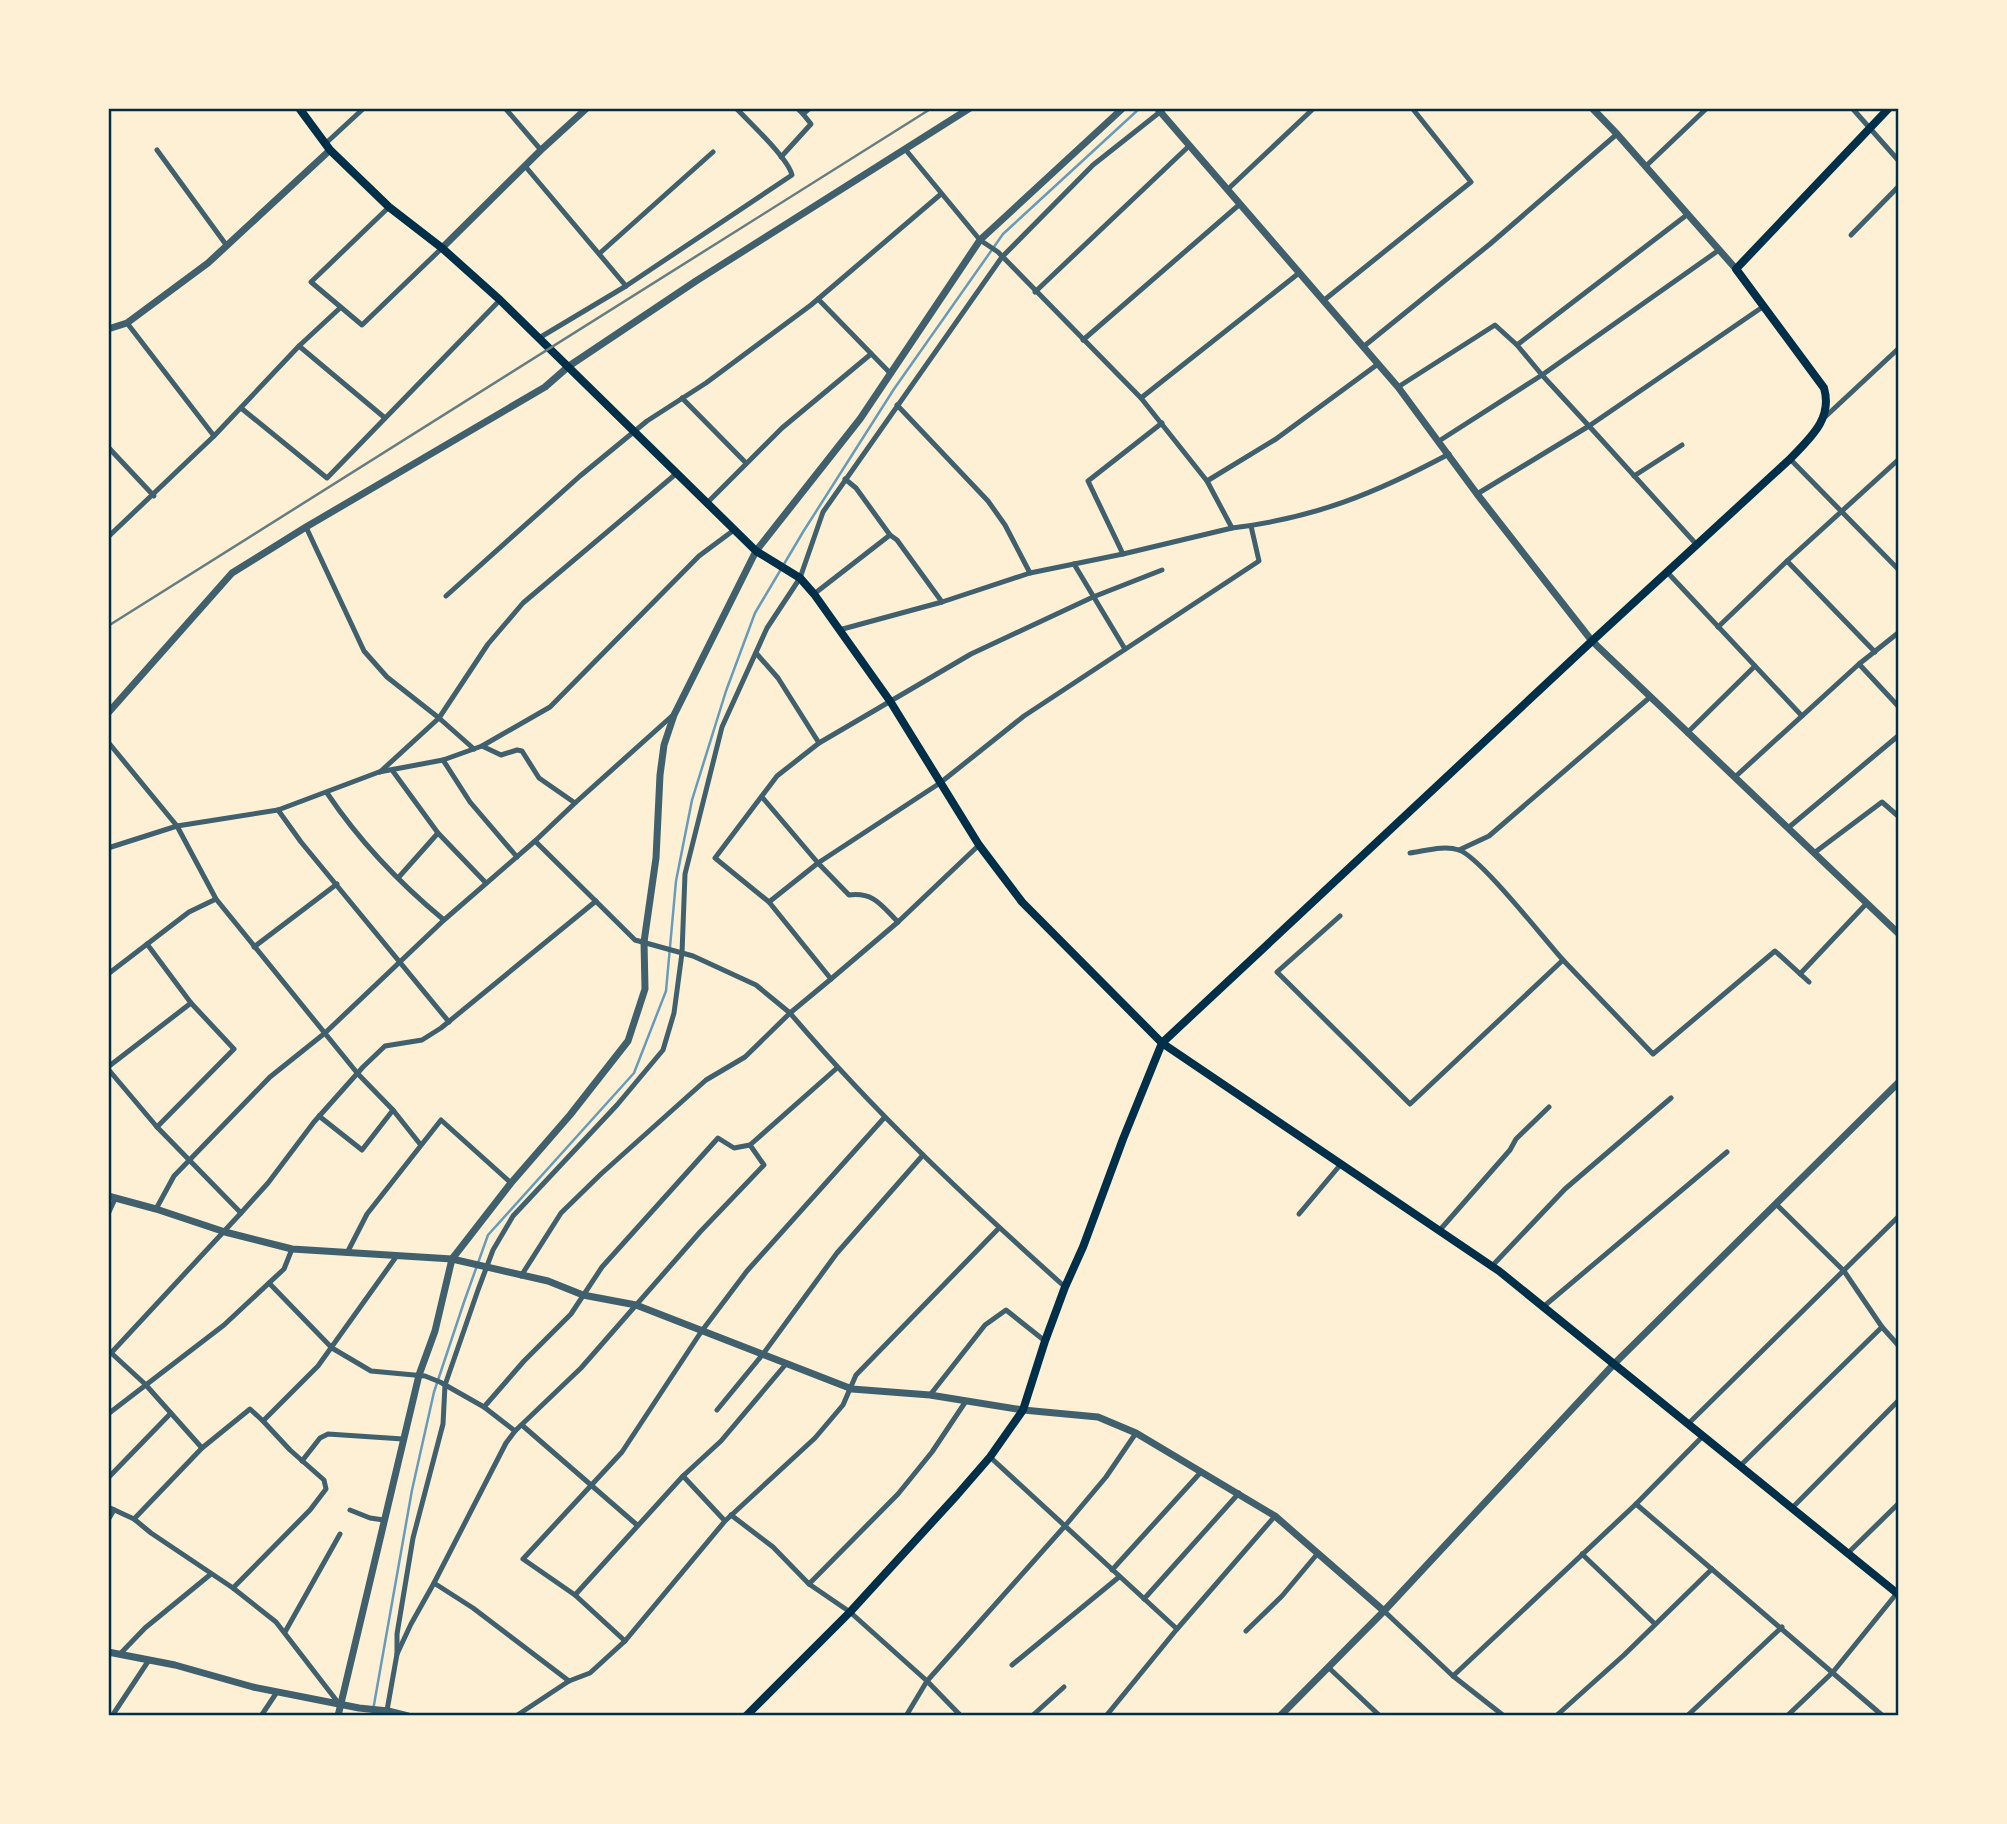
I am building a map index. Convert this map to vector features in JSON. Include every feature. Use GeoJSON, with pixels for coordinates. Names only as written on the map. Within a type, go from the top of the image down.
{"type":"FeatureCollection","features":[{"type":"Feature","properties":{"kind":"main road"},"geometry":{"type":"LineString","coordinates":[[299,108],[327,147],[389,207],[443,248],[499,300],[734,530],[760,553],[796,576],[814,594],[890,701],[979,845],[1022,902],[1162,1044],[1492,1266],[1898,1594]]}},
{"type":"Feature","properties":{"kind":"main road"},"geometry":{"type":"LineString","coordinates":[[746,1716],[850,1612],[990,1457],[1023,1410],[1065,1287],[1162,1044],[1790,459],[1815,432],[1825,417],[1828,401],[1824,388],[1736,270],[1889,108]]}},
{"type":"Feature","properties":{"kind":"street"},"geometry":{"type":"LineString","coordinates":[[108,330],[127,323],[176,288],[227,246],[364,108]]}},
{"type":"Feature","properties":{"kind":"street"},"geometry":{"type":"LineString","coordinates":[[505,108],[541,150]]}},
{"type":"Feature","properties":{"kind":"street"},"geometry":{"type":"LineString","coordinates":[[389,207],[311,282],[362,325],[587,108]]}},
{"type":"Feature","properties":{"kind":"street"},"geometry":{"type":"LineString","coordinates":[[539,338],[626,286],[788,180],[792,175],[791,171],[781,157],[736,108]]}},
{"type":"Feature","properties":{"kind":"street"},"geometry":{"type":"LineString","coordinates":[[781,157],[811,124],[797,108]]}},
{"type":"Feature","properties":{"kind":"street"},"geometry":{"type":"LineString","coordinates":[[803,114],[810,108]]}},
{"type":"Feature","properties":{"kind":"street"},"geometry":{"type":"LineString","coordinates":[[108,713],[232,573],[545,387],[569,366],[696,281],[970,108]]}},
{"type":"Feature","properties":{"kind":"street"},"geometry":{"type":"LineString","coordinates":[[338,1716],[403,1439],[454,1259],[511,1182],[570,1115],[628,1041],[645,989],[660,775],[664,745],[674,715],[760,553],[860,419],[983,243],[1123,108]]}},
{"type":"Feature","properties":{"kind":"street"},"geometry":{"type":"LineString","coordinates":[[1227,190],[1314,108]]}},
{"type":"Feature","properties":{"kind":"street"},"geometry":{"type":"LineString","coordinates":[[1323,301],[1471,182],[1412,108]]}},
{"type":"Feature","properties":{"kind":"street"},"geometry":{"type":"LineString","coordinates":[[1592,108],[1736,270]]}},
{"type":"Feature","properties":{"kind":"street"},"geometry":{"type":"LineString","coordinates":[[1646,166],[1707,108]]}},
{"type":"Feature","properties":{"kind":"street"},"geometry":{"type":"LineString","coordinates":[[1852,108],[1899,160]]}},
{"type":"Feature","properties":{"kind":"street"},"geometry":{"type":"LineString","coordinates":[[385,1712],[397,1654],[397,1634],[413,1538],[443,1424],[443,1383],[484,1268],[513,1216],[617,1105],[663,1050],[674,1013],[685,874],[722,727],[767,628],[796,576],[823,512],[1000,254],[1093,165],[1160,110],[1398,387],[1477,494],[1592,641],[1899,933]]}},
{"type":"Feature","properties":{"kind":"street"},"geometry":{"type":"LineString","coordinates":[[1363,347],[1490,244],[1617,134]]}},
{"type":"Feature","properties":{"kind":"street"},"geometry":{"type":"LineString","coordinates":[[1035,292],[1189,146]]}},
{"type":"Feature","properties":{"kind":"street"},"geometry":{"type":"LineString","coordinates":[[905,149],[983,243],[1000,254],[1141,398],[1207,481],[1232,528]]}},
{"type":"Feature","properties":{"kind":"street"},"geometry":{"type":"LineString","coordinates":[[157,150],[227,246]]}},
{"type":"Feature","properties":{"kind":"street"},"geometry":{"type":"LineString","coordinates":[[600,253],[713,152]]}},
{"type":"Feature","properties":{"kind":"street"},"geometry":{"type":"LineString","coordinates":[[525,166],[626,286]]}},
{"type":"Feature","properties":{"kind":"street"},"geometry":{"type":"LineString","coordinates":[[1851,235],[1899,187]]}},
{"type":"Feature","properties":{"kind":"street"},"geometry":{"type":"LineString","coordinates":[[446,596],[580,476],[635,432],[818,299],[940,194]]}},
{"type":"Feature","properties":{"kind":"street"},"geometry":{"type":"LineString","coordinates":[[1083,340],[1240,204]]}},
{"type":"Feature","properties":{"kind":"street"},"geometry":{"type":"LineString","coordinates":[[1517,345],[1688,215]]}},
{"type":"Feature","properties":{"kind":"street"},"geometry":{"type":"LineString","coordinates":[[1440,441],[1542,374],[1719,250]]}},
{"type":"Feature","properties":{"kind":"street"},"geometry":{"type":"LineString","coordinates":[[1141,398],[1299,273]]}},
{"type":"Feature","properties":{"kind":"street"},"geometry":{"type":"LineString","coordinates":[[818,299],[891,374]]}},
{"type":"Feature","properties":{"kind":"street"},"geometry":{"type":"LineString","coordinates":[[241,408],[327,478],[499,300]]}},
{"type":"Feature","properties":{"kind":"street"},"geometry":{"type":"LineString","coordinates":[[1477,494],[1589,426],[1764,306]]}},
{"type":"Feature","properties":{"kind":"street"},"geometry":{"type":"LineString","coordinates":[[108,537],[154,496],[299,346],[340,308]]}},
{"type":"Feature","properties":{"kind":"street"},"geometry":{"type":"LineString","coordinates":[[127,323],[214,436]]}},
{"type":"Feature","properties":{"kind":"street"},"geometry":{"type":"LineString","coordinates":[[1398,387],[1495,325],[1517,345],[1697,545]]}},
{"type":"Feature","properties":{"kind":"street"},"geometry":{"type":"LineString","coordinates":[[299,346],[385,418]]}},
{"type":"Feature","properties":{"kind":"street"},"geometry":{"type":"LineString","coordinates":[[1825,417],[1899,349]]}},
{"type":"Feature","properties":{"kind":"street"},"geometry":{"type":"LineString","coordinates":[[707,503],[782,428],[871,354]]}},
{"type":"Feature","properties":{"kind":"street"},"geometry":{"type":"LineString","coordinates":[[1207,481],[1276,439],[1378,364]]}},
{"type":"Feature","properties":{"kind":"street"},"geometry":{"type":"LineString","coordinates":[[682,398],[746,463]]}},
{"type":"Feature","properties":{"kind":"street"},"geometry":{"type":"LineString","coordinates":[[897,405],[988,501],[1005,525],[1030,573]]}},
{"type":"Feature","properties":{"kind":"street"},"geometry":{"type":"LineString","coordinates":[[1124,554],[1088,481],[1162,423]]}},
{"type":"Feature","properties":{"kind":"street"},"geometry":{"type":"LineString","coordinates":[[1634,476],[1682,445]]}},
{"type":"Feature","properties":{"kind":"street"},"geometry":{"type":"LineString","coordinates":[[108,447],[154,496]]}},
{"type":"Feature","properties":{"kind":"street"},"geometry":{"type":"LineString","coordinates":[[839,630],[942,602],[1030,573],[1324,510],[1395,482],[1449,454]]}},
{"type":"Feature","properties":{"kind":"street"},"geometry":{"type":"LineString","coordinates":[[1790,459],[1899,569]]}},
{"type":"Feature","properties":{"kind":"street"},"geometry":{"type":"LineString","coordinates":[[1718,627],[1899,460]]}},
{"type":"Feature","properties":{"kind":"street"},"geometry":{"type":"LineString","coordinates":[[379,772],[439,718],[488,645],[523,603],[677,473]]}},
{"type":"Feature","properties":{"kind":"street"},"geometry":{"type":"LineString","coordinates":[[845,480],[856,488],[890,535],[898,540],[942,602]]}},
{"type":"Feature","properties":{"kind":"street"},"geometry":{"type":"LineString","coordinates":[[769,902],[818,863],[940,783],[1024,716],[1259,561],[1251,526]]}},
{"type":"Feature","properties":{"kind":"street"},"geometry":{"type":"LineString","coordinates":[[306,527],[364,651],[387,677],[474,749]]}},
{"type":"Feature","properties":{"kind":"street"},"geometry":{"type":"LineString","coordinates":[[108,848],[177,826],[278,810],[379,772],[443,760],[482,746],[550,707],[699,556],[734,530]]}},
{"type":"Feature","properties":{"kind":"street"},"geometry":{"type":"LineString","coordinates":[[814,594],[890,535]]}},
{"type":"Feature","properties":{"kind":"street"},"geometry":{"type":"LineString","coordinates":[[1891,562],[1899,555]]}},
{"type":"Feature","properties":{"kind":"street"},"geometry":{"type":"LineString","coordinates":[[1787,561],[1875,652]]}},
{"type":"Feature","properties":{"kind":"street"},"geometry":{"type":"LineString","coordinates":[[1074,564],[1125,649]]}},
{"type":"Feature","properties":{"kind":"street"},"geometry":{"type":"LineString","coordinates":[[831,979],[769,902],[715,858],[777,776],[819,743],[971,654],[1093,597],[1162,570]]}},
{"type":"Feature","properties":{"kind":"street"},"geometry":{"type":"LineString","coordinates":[[1667,572],[1802,716]]}},
{"type":"Feature","properties":{"kind":"street"},"geometry":{"type":"LineString","coordinates":[[1734,777],[1859,664],[1899,633]]}},
{"type":"Feature","properties":{"kind":"street"},"geometry":{"type":"LineString","coordinates":[[756,653],[778,678],[819,743]]}},
{"type":"Feature","properties":{"kind":"street"},"geometry":{"type":"LineString","coordinates":[[1859,664],[1899,706]]}},
{"type":"Feature","properties":{"kind":"street"},"geometry":{"type":"LineString","coordinates":[[1688,733],[1755,666]]}},
{"type":"Feature","properties":{"kind":"street"},"geometry":{"type":"LineString","coordinates":[[1410,853],[1435,849],[1459,850],[1489,836],[1650,698]]}},
{"type":"Feature","properties":{"kind":"street"},"geometry":{"type":"LineString","coordinates":[[156,1209],[174,1176],[270,1077],[325,1033],[399,961],[674,715]]}},
{"type":"Feature","properties":{"kind":"street"},"geometry":{"type":"LineString","coordinates":[[1788,828],[1899,736]]}},
{"type":"Feature","properties":{"kind":"street"},"geometry":{"type":"LineString","coordinates":[[108,742],[177,826],[215,899],[358,1074],[420,1144]]}},
{"type":"Feature","properties":{"kind":"street"},"geometry":{"type":"LineString","coordinates":[[482,746],[501,755],[522,751],[539,778],[575,803]]}},
{"type":"Feature","properties":{"kind":"street"},"geometry":{"type":"LineString","coordinates":[[443,760],[470,802],[517,857]]}},
{"type":"Feature","properties":{"kind":"street"},"geometry":{"type":"LineString","coordinates":[[392,770],[438,833],[486,883]]}},
{"type":"Feature","properties":{"kind":"street"},"geometry":{"type":"LineString","coordinates":[[327,793],[351,829],[412,893],[444,920]]}},
{"type":"Feature","properties":{"kind":"street"},"geometry":{"type":"LineString","coordinates":[[762,797],[849,895],[867,894],[873,897],[898,922]]}},
{"type":"Feature","properties":{"kind":"street"},"geometry":{"type":"LineString","coordinates":[[1814,853],[1882,802],[1899,817]]}},
{"type":"Feature","properties":{"kind":"street"},"geometry":{"type":"LineString","coordinates":[[278,810],[449,1022]]}},
{"type":"Feature","properties":{"kind":"street"},"geometry":{"type":"LineString","coordinates":[[398,878],[438,833]]}},
{"type":"Feature","properties":{"kind":"street"},"geometry":{"type":"LineString","coordinates":[[535,841],[635,940],[679,952],[756,985],[790,1013],[884,1118],[1065,1287]]}},
{"type":"Feature","properties":{"kind":"street"},"geometry":{"type":"LineString","coordinates":[[521,1276],[561,1213],[601,1174],[706,1080],[745,1056],[790,1013],[898,922],[979,845]]}},
{"type":"Feature","properties":{"kind":"street"},"geometry":{"type":"LineString","coordinates":[[1459,850],[1478,863],[1563,960],[1653,1054],[1775,951],[1809,982]]}},
{"type":"Feature","properties":{"kind":"street"},"geometry":{"type":"LineString","coordinates":[[254,947],[337,884]]}},
{"type":"Feature","properties":{"kind":"street"},"geometry":{"type":"LineString","coordinates":[[108,974],[189,912],[215,899]]}},
{"type":"Feature","properties":{"kind":"street"},"geometry":{"type":"LineString","coordinates":[[202,1448],[145,1384],[110,1351],[225,1232],[319,1116],[384,1046],[422,1040],[449,1022],[596,901]]}},
{"type":"Feature","properties":{"kind":"street"},"geometry":{"type":"LineString","coordinates":[[1800,974],[1867,903]]}},
{"type":"Feature","properties":{"kind":"street"},"geometry":{"type":"LineString","coordinates":[[1340,916],[1277,972],[1409,1104],[1563,960]]}},
{"type":"Feature","properties":{"kind":"street"},"geometry":{"type":"LineString","coordinates":[[147,944],[191,1003],[234,1049],[157,1127]]}},
{"type":"Feature","properties":{"kind":"street"},"geometry":{"type":"LineString","coordinates":[[191,1003],[108,1068],[157,1127],[241,1213]]}},
{"type":"Feature","properties":{"kind":"street"},"geometry":{"type":"LineString","coordinates":[[484,1407],[524,1361],[571,1314],[602,1267],[718,1138],[734,1148],[750,1145],[837,1068]]}},
{"type":"Feature","properties":{"kind":"street"},"geometry":{"type":"LineString","coordinates":[[1280,1716],[1384,1611],[1614,1364],[1899,1083]]}},
{"type":"Feature","properties":{"kind":"street"},"geometry":{"type":"LineString","coordinates":[[1492,1266],[1566,1189],[1671,1098]]}},
{"type":"Feature","properties":{"kind":"street"},"geometry":{"type":"LineString","coordinates":[[1439,1231],[1510,1150],[1516,1139],[1549,1107]]}},
{"type":"Feature","properties":{"kind":"street"},"geometry":{"type":"LineString","coordinates":[[319,1116],[362,1150],[393,1111]]}},
{"type":"Feature","properties":{"kind":"street"},"geometry":{"type":"LineString","coordinates":[[625,1641],[575,1595],[523,1559],[622,1452],[701,1332],[747,1271],[884,1118]]}},
{"type":"Feature","properties":{"kind":"street"},"geometry":{"type":"LineString","coordinates":[[347,1253],[367,1214],[441,1119],[511,1182]]}},
{"type":"Feature","properties":{"kind":"street"},"geometry":{"type":"LineString","coordinates":[[397,1654],[506,1443],[515,1431],[581,1368],[764,1165],[750,1145]]}},
{"type":"Feature","properties":{"kind":"street"},"geometry":{"type":"LineString","coordinates":[[1543,1307],[1727,1152]]}},
{"type":"Feature","properties":{"kind":"street"},"geometry":{"type":"LineString","coordinates":[[717,1410],[763,1354],[837,1253],[923,1155]]}},
{"type":"Feature","properties":{"kind":"street"},"geometry":{"type":"LineString","coordinates":[[1299,1214],[1341,1164]]}},
{"type":"Feature","properties":{"kind":"street"},"geometry":{"type":"LineString","coordinates":[[108,1214],[112,1198],[292,1249],[454,1259],[548,1281],[583,1295],[636,1305],[852,1389],[930,1395],[1023,1410],[1098,1417],[1136,1433],[1275,1516],[1384,1611],[1453,1676],[1504,1716]]}},
{"type":"Feature","properties":{"kind":"street"},"geometry":{"type":"LineString","coordinates":[[1776,1204],[1844,1271],[1882,1327],[1899,1345]]}},
{"type":"Feature","properties":{"kind":"street"},"geometry":{"type":"LineString","coordinates":[[1688,1424],[1899,1217]]}},
{"type":"Feature","properties":{"kind":"street"},"geometry":{"type":"LineString","coordinates":[[516,1716],[569,1681],[590,1673],[625,1641],[730,1515],[815,1438],[843,1405],[856,1375],[999,1228]]}},
{"type":"Feature","properties":{"kind":"street"},"geometry":{"type":"LineString","coordinates":[[108,1414],[224,1325],[284,1269],[292,1249]]}},
{"type":"Feature","properties":{"kind":"street"},"geometry":{"type":"LineString","coordinates":[[263,1421],[318,1366],[396,1257]]}},
{"type":"Feature","properties":{"kind":"street"},"geometry":{"type":"LineString","coordinates":[[269,1283],[332,1348],[371,1371],[422,1375],[443,1383],[484,1407],[515,1431]]}},
{"type":"Feature","properties":{"kind":"street"},"geometry":{"type":"LineString","coordinates":[[930,1395],[985,1325],[1006,1310],[1045,1341]]}},
{"type":"Feature","properties":{"kind":"street"},"geometry":{"type":"LineString","coordinates":[[1740,1466],[1882,1327]]}},
{"type":"Feature","properties":{"kind":"street"},"geometry":{"type":"LineString","coordinates":[[575,1595],[683,1476],[721,1441],[786,1364]]}},
{"type":"Feature","properties":{"kind":"street"},"geometry":{"type":"LineString","coordinates":[[809,1584],[898,1494],[966,1401]]}},
{"type":"Feature","properties":{"kind":"street"},"geometry":{"type":"LineString","coordinates":[[1792,1508],[1899,1401]]}},
{"type":"Feature","properties":{"kind":"street"},"geometry":{"type":"LineString","coordinates":[[134,1519],[202,1448],[250,1409],[324,1480],[326,1489],[310,1510],[233,1588]]}},
{"type":"Feature","properties":{"kind":"street"},"geometry":{"type":"LineString","coordinates":[[108,1478],[172,1413]]}},
{"type":"Feature","properties":{"kind":"street"},"geometry":{"type":"LineString","coordinates":[[523,1426],[637,1525]]}},
{"type":"Feature","properties":{"kind":"street"},"geometry":{"type":"LineString","coordinates":[[906,1716],[927,1681],[1064,1527],[1106,1477],[1136,1433]]}},
{"type":"Feature","properties":{"kind":"street"},"geometry":{"type":"LineString","coordinates":[[302,1461],[320,1438],[328,1434],[403,1439]]}},
{"type":"Feature","properties":{"kind":"street"},"geometry":{"type":"LineString","coordinates":[[1453,1676],[1636,1504],[1703,1436]]}},
{"type":"Feature","properties":{"kind":"street"},"geometry":{"type":"LineString","coordinates":[[990,1457],[1177,1629]]}},
{"type":"Feature","properties":{"kind":"street"},"geometry":{"type":"LineString","coordinates":[[1112,1570],[1201,1472]]}},
{"type":"Feature","properties":{"kind":"street"},"geometry":{"type":"LineString","coordinates":[[683,1476],[725,1521]]}},
{"type":"Feature","properties":{"kind":"street"},"geometry":{"type":"LineString","coordinates":[[1144,1599],[1239,1493]]}},
{"type":"Feature","properties":{"kind":"street"},"geometry":{"type":"LineString","coordinates":[[1636,1504],[1782,1627],[1878,1714]]}},
{"type":"Feature","properties":{"kind":"street"},"geometry":{"type":"LineString","coordinates":[[1848,1553],[1899,1504]]}},
{"type":"Feature","properties":{"kind":"street"},"geometry":{"type":"LineString","coordinates":[[108,1520],[111,1508],[134,1519],[233,1588],[276,1622],[340,1705]]}},
{"type":"Feature","properties":{"kind":"street"},"geometry":{"type":"LineString","coordinates":[[350,1510],[384,1520]]}},
{"type":"Feature","properties":{"kind":"street"},"geometry":{"type":"LineString","coordinates":[[730,1515],[773,1547],[809,1584],[850,1612],[927,1681],[961,1716]]}},
{"type":"Feature","properties":{"kind":"street"},"geometry":{"type":"LineString","coordinates":[[1106,1716],[1275,1516]]}},
{"type":"Feature","properties":{"kind":"street"},"geometry":{"type":"LineString","coordinates":[[285,1632],[340,1534]]}},
{"type":"Feature","properties":{"kind":"street"},"geometry":{"type":"LineString","coordinates":[[1246,1631],[1282,1596],[1318,1553]]}},
{"type":"Feature","properties":{"kind":"street"},"geometry":{"type":"LineString","coordinates":[[1582,1554],[1655,1624]]}},
{"type":"Feature","properties":{"kind":"street"},"geometry":{"type":"LineString","coordinates":[[1556,1716],[1712,1569]]}},
{"type":"Feature","properties":{"kind":"street"},"geometry":{"type":"LineString","coordinates":[[120,1654],[169,1607],[211,1574]]}},
{"type":"Feature","properties":{"kind":"street"},"geometry":{"type":"LineString","coordinates":[[1012,1665],[1119,1577]]}},
{"type":"Feature","properties":{"kind":"street"},"geometry":{"type":"LineString","coordinates":[[434,1583],[473,1608],[569,1681]]}},
{"type":"Feature","properties":{"kind":"street"},"geometry":{"type":"LineString","coordinates":[[1787,1716],[1833,1672],[1898,1594]]}},
{"type":"Feature","properties":{"kind":"street"},"geometry":{"type":"LineString","coordinates":[[1687,1716],[1782,1627]]}},
{"type":"Feature","properties":{"kind":"street"},"geometry":{"type":"LineString","coordinates":[[108,1653],[149,1660],[277,1692],[408,1716]]}},
{"type":"Feature","properties":{"kind":"street"},"geometry":{"type":"LineString","coordinates":[[113,1715],[149,1660]]}},
{"type":"Feature","properties":{"kind":"street"},"geometry":{"type":"LineString","coordinates":[[1328,1667],[1380,1716]]}},
{"type":"Feature","properties":{"kind":"street"},"geometry":{"type":"LineString","coordinates":[[1032,1716],[1064,1688]]}},
{"type":"Feature","properties":{"kind":"street"},"geometry":{"type":"LineString","coordinates":[[261,1716],[277,1692]]}},
{"type":"Feature","properties":{"kind":"waterway"},"geometry":{"type":"LineString","coordinates":[[372,1716],[412,1490],[434,1392],[464,1302],[488,1235],[634,1073],[666,991],[676,881],[692,800],[726,691],[755,613],[894,389],[1003,234],[1140,108]]}},
{"type":"Feature","properties":{"kind":"railway"},"geometry":{"type":"LineString","coordinates":[[108,626],[932,108]]}}]}
